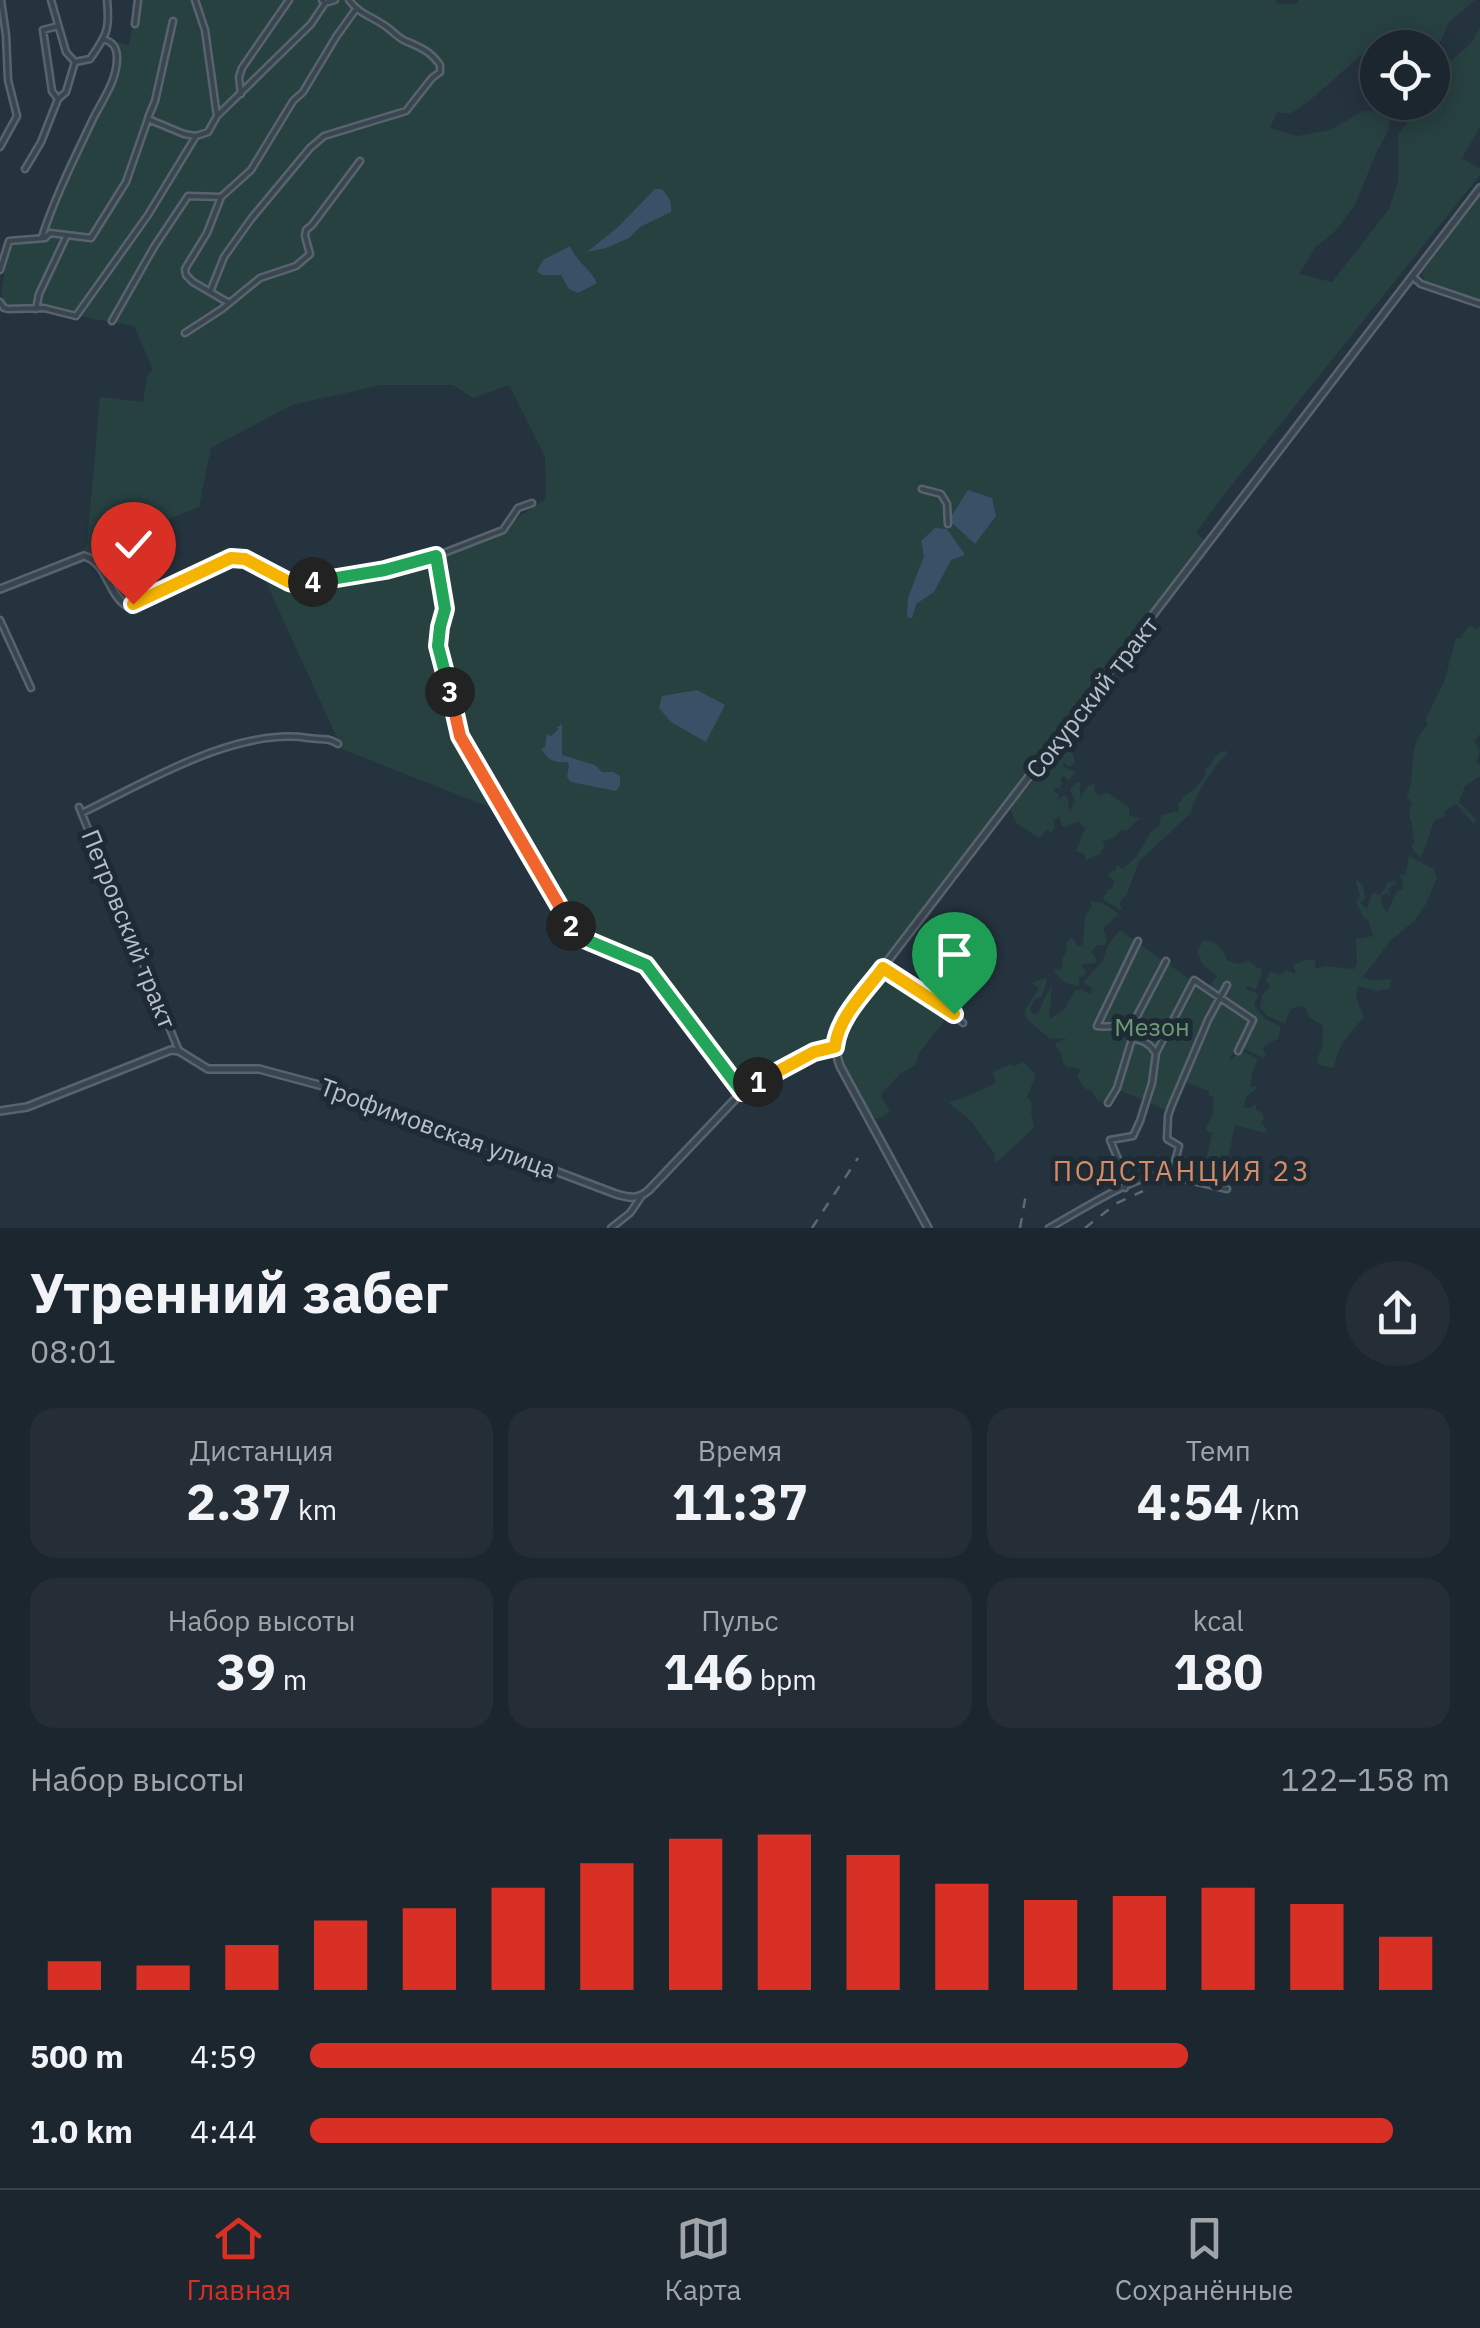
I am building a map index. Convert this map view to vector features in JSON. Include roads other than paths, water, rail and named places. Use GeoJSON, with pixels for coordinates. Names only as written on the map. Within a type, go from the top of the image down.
{"type":"FeatureCollection","features":[{"type":"Feature","properties":{"kind":"street"},"geometry":{"type":"LineString","coordinates":[[0,0],[8,80],[17,116],[0,147]]}},
{"type":"Feature","properties":{"kind":"street"},"geometry":{"type":"LineString","coordinates":[[51,0],[66,52],[76,62]]}},
{"type":"Feature","properties":{"kind":"street"},"geometry":{"type":"LineString","coordinates":[[76,62],[90,58],[104,39],[109,26],[107,0]]}},
{"type":"Feature","properties":{"kind":"street"},"geometry":{"type":"LineString","coordinates":[[136,24],[138,0]]}},
{"type":"Feature","properties":{"kind":"street"},"geometry":{"type":"LineString","coordinates":[[195,0],[205,30],[217,116]]}},
{"type":"Feature","properties":{"kind":"street"},"geometry":{"type":"LineString","coordinates":[[240,94],[242,68],[288,0]]}},
{"type":"Feature","properties":{"kind":"street"},"geometry":{"type":"LineString","coordinates":[[148,118],[184,134],[208,132],[217,116],[311,24],[324,2],[335,0]]}},
{"type":"Feature","properties":{"kind":"street"},"geometry":{"type":"LineString","coordinates":[[210,292],[224,257],[250,219],[310,148],[324,136],[406,112],[442,69],[427,50],[370,20],[349,0]]}},
{"type":"Feature","properties":{"kind":"street"},"geometry":{"type":"LineString","coordinates":[[229,303],[193,282],[185,270],[207,234],[221,197],[251,170],[356,9]]}},
{"type":"Feature","properties":{"kind":"street"},"geometry":{"type":"LineString","coordinates":[[0,270],[9,240],[50,234],[92,238],[126,182],[154,101],[172,21]]}},
{"type":"Feature","properties":{"kind":"street"},"geometry":{"type":"LineString","coordinates":[[58,26],[43,30],[52,91],[58,99]]}},
{"type":"Feature","properties":{"kind":"street"},"geometry":{"type":"LineString","coordinates":[[42,238],[112,82],[117,51],[112,42],[104,39]]}},
{"type":"Feature","properties":{"kind":"street"},"geometry":{"type":"LineString","coordinates":[[24,170],[41,142],[58,99],[66,92],[76,62]]}},
{"type":"Feature","properties":{"kind":"street"},"geometry":{"type":"LineString","coordinates":[[0,302],[4,308],[76,316],[148,216],[196,136]]}},
{"type":"Feature","properties":{"kind":"street"},"geometry":{"type":"LineString","coordinates":[[185,333],[260,278],[296,266],[310,254],[306,230],[360,161]]}},
{"type":"Feature","properties":{"kind":"street","name":"Сокурский тракт"},"geometry":{"type":"LineString","coordinates":[[835,1047],[842,1023],[883,968],[1480,188]]}},
{"type":"Feature","properties":{"kind":"street"},"geometry":{"type":"LineString","coordinates":[[112,321],[188,196],[221,197]]}},
{"type":"Feature","properties":{"kind":"street"},"geometry":{"type":"LineString","coordinates":[[36,309],[67,235]]}},
{"type":"Feature","properties":{"kind":"street"},"geometry":{"type":"LineString","coordinates":[[1413,277],[1421,284],[1480,304]]}},
{"type":"Feature","properties":{"kind":"street"},"geometry":{"type":"LineString","coordinates":[[922,488],[941,494],[947,504],[948,524]]}},
{"type":"Feature","properties":{"kind":"street"},"geometry":{"type":"LineString","coordinates":[[0,589],[84,556],[96,562],[116,598],[127,606],[231,558],[245,559],[297,584],[385,570],[436,556],[503,530],[518,508],[532,503]]}},
{"type":"Feature","properties":{"kind":"street"},"geometry":{"type":"LineString","coordinates":[[436,556],[445,609],[438,646],[460,736],[507,820],[577,936],[646,965],[742,1092]]}},
{"type":"Feature","properties":{"kind":"street"},"geometry":{"type":"LineString","coordinates":[[0,620],[31,688]]}},
{"type":"Feature","properties":{"kind":"street","name":"Петровский тракт"},"geometry":{"type":"LineString","coordinates":[[179,1051],[80,810],[231,746],[275,736],[331,739],[338,744]]}},
{"type":"Feature","properties":{"kind":"street"},"geometry":{"type":"LineString","coordinates":[[1108,1102],[1117,1088],[1132,1039],[1124,1026],[1097,1026],[1138,940]]}},
{"type":"Feature","properties":{"kind":"street"},"geometry":{"type":"LineString","coordinates":[[1130,1032],[1166,961]]}},
{"type":"Feature","properties":{"kind":"street"},"geometry":{"type":"LineString","coordinates":[[883,968],[963,1023]]}},
{"type":"Feature","properties":{"kind":"street"},"geometry":{"type":"LineString","coordinates":[[1124,1188],[1123,1171],[1110,1140],[1132,1136],[1140,1121],[1155,1072],[1156,1053],[1194,980],[1253,1020],[1238,1051]]}},
{"type":"Feature","properties":{"kind":"street"},"geometry":{"type":"LineString","coordinates":[[1171,1177],[1179,1146],[1167,1139],[1168,1116],[1227,985]]}},
{"type":"Feature","properties":{"kind":"street"},"geometry":{"type":"LineString","coordinates":[[1132,1039],[1140,1039],[1156,1053]]}},
{"type":"Feature","properties":{"kind":"street"},"geometry":{"type":"LineString","coordinates":[[611,1228],[630,1213],[742,1092],[814,1052],[835,1047],[848,1082],[927,1228]]}},
{"type":"Feature","properties":{"kind":"street"},"geometry":{"type":"LineString","coordinates":[[0,1111],[27,1108],[170,1050],[179,1051]]}},
{"type":"Feature","properties":{"kind":"street","name":"Трофимовская улица"},"geometry":{"type":"LineString","coordinates":[[179,1051],[208,1069],[259,1069],[348,1093],[616,1194],[641,1197]]}},
{"type":"Feature","properties":{"kind":"street"},"geometry":{"type":"LineString","coordinates":[[1049,1228],[1150,1177],[1171,1177],[1227,1189]]}},
{"type":"Feature","properties":{"kind":"water"},"geometry":{"type":"Polygon","coordinates":[[[655,189],[662,189],[671,212],[640,227],[629,238],[587,252],[617,228],[655,189]]]}},
{"type":"Feature","properties":{"kind":"water"},"geometry":{"type":"Polygon","coordinates":[[[570,246],[597,283],[578,293],[569,289],[561,275],[542,275],[537,271],[543,260],[570,246]]]}},
{"type":"Feature","properties":{"kind":"water"},"geometry":{"type":"Polygon","coordinates":[[[968,490],[992,498],[996,516],[975,544],[950,518],[968,490]]]}},
{"type":"Feature","properties":{"kind":"water"},"geometry":{"type":"Polygon","coordinates":[[[935,528],[947,529],[965,555],[951,560],[934,592],[916,604],[912,618],[907,617],[908,598],[924,556],[921,541],[935,528]]]}},
{"type":"Feature","properties":{"kind":"water"},"geometry":{"type":"Polygon","coordinates":[[[697,690],[725,705],[706,742],[671,722],[659,708],[662,696],[697,690]]]}},
{"type":"Feature","properties":{"kind":"water"},"geometry":{"type":"Polygon","coordinates":[[[562,724],[562,755],[620,776],[616,791],[571,782],[567,762],[555,761],[544,753],[541,749],[547,734],[551,736],[562,724]]]}},
{"type":"Feature","properties":{"kind":"railway"},"geometry":{"type":"LineString","coordinates":[[812,1228],[858,1158]]}},
{"type":"Feature","properties":{"kind":"railway"},"geometry":{"type":"LineString","coordinates":[[1085,1228],[1117,1203],[1143,1191]]}},
{"type":"Feature","properties":{"kind":"railway"},"geometry":{"type":"LineString","coordinates":[[1020,1228],[1026,1194]]}},
{"type":"Feature","properties":{"kind":"district","name":"ПОДСТАНЦИЯ 23"},"geometry":{"type":"Point","coordinates":[1182,1171]}},
{"type":"Feature","properties":{"kind":"park label","name":"Мезон"},"geometry":{"type":"Point","coordinates":[1152,1027]}}]}
